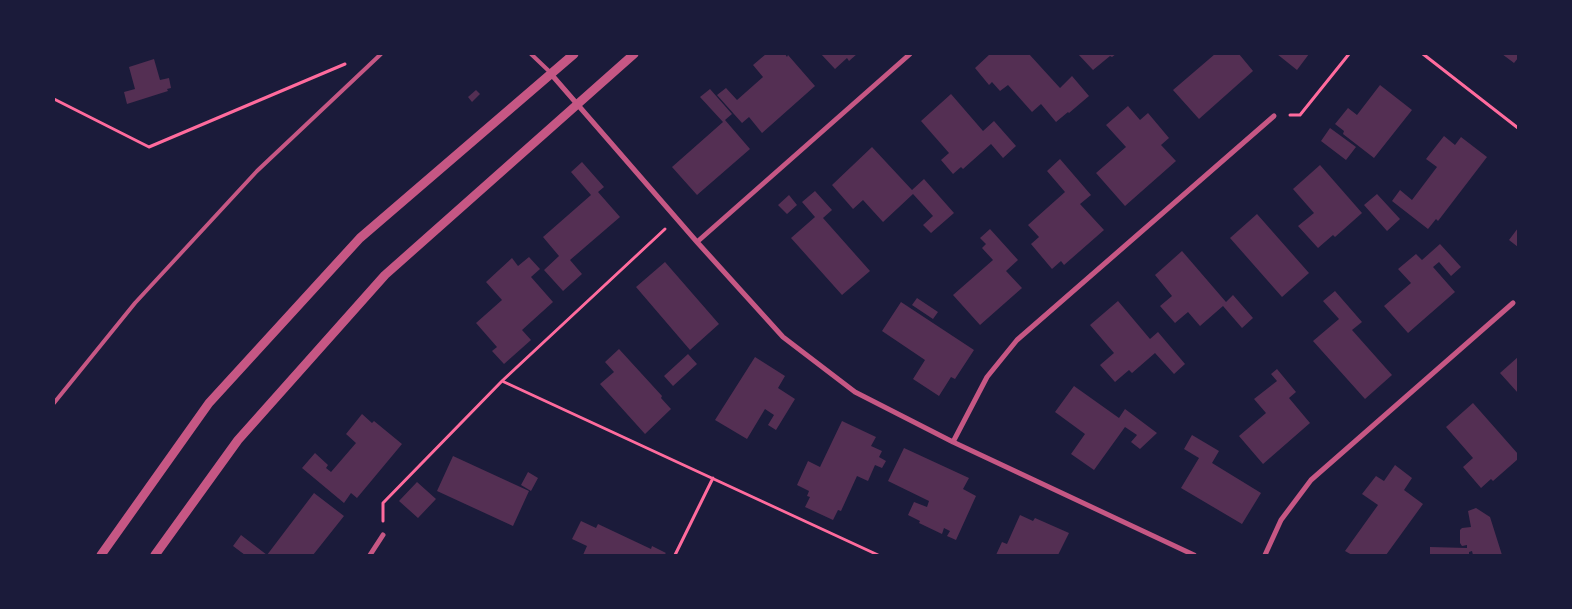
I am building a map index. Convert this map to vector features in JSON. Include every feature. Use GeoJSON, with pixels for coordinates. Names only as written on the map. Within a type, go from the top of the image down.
{"type":"FeatureCollection","features":[{"type":"Feature","properties":{"kind":"street"},"geometry":{"type":"LineString","coordinates":[[101,555],[209,403],[360,238],[574,54]]}},
{"type":"Feature","properties":{"kind":"street"},"geometry":{"type":"LineString","coordinates":[[155,555],[238,440],[385,275],[634,54]]}},
{"type":"Feature","properties":{"kind":"street"},"geometry":{"type":"LineString","coordinates":[[697,242],[910,54]]}},
{"type":"Feature","properties":{"kind":"street"},"geometry":{"type":"LineString","coordinates":[[551,74],[783,338],[855,392],[953,442],[1194,555]]}},
{"type":"Feature","properties":{"kind":"street"},"geometry":{"type":"LineString","coordinates":[[953,442],[986,377],[1017,340],[1274,116]]}},
{"type":"Feature","properties":{"kind":"street"},"geometry":{"type":"LineString","coordinates":[[1265,555],[1281,520],[1311,480],[1513,303]]}},
{"type":"Feature","properties":{"kind":"street"},"geometry":{"type":"LineString","coordinates":[[370,555],[383,535]]}},
{"type":"Feature","properties":{"kind":"lane"},"geometry":{"type":"LineString","coordinates":[[54,403],[135,303],[257,171],[382,54]]}},
{"type":"Feature","properties":{"kind":"lane"},"geometry":{"type":"LineString","coordinates":[[531,54],[551,74]]}},
{"type":"Feature","properties":{"kind":"path"},"geometry":{"type":"LineString","coordinates":[[1274,116],[1300,115],[1349,54]]}},
{"type":"Feature","properties":{"kind":"path"},"geometry":{"type":"LineString","coordinates":[[1423,54],[1518,128]]}},
{"type":"Feature","properties":{"kind":"path"},"geometry":{"type":"LineString","coordinates":[[54,99],[149,146],[353,61]]}},
{"type":"Feature","properties":{"kind":"path"},"geometry":{"type":"LineString","coordinates":[[383,535],[383,503],[502,381],[677,219]]}},
{"type":"Feature","properties":{"kind":"path"},"geometry":{"type":"LineString","coordinates":[[502,381],[878,555]]}},
{"type":"Feature","properties":{"kind":"path"},"geometry":{"type":"LineString","coordinates":[[676,555],[713,478]]}},
{"type":"Feature","properties":{"kind":"building"},"geometry":{"type":"Polygon","coordinates":[[[766,54],[785,54],[787,57],[788,55],[815,86],[762,133],[749,117],[742,123],[717,95],[726,88],[737,100],[763,77],[753,65],[766,54]]]}},
{"type":"Feature","properties":{"kind":"building"},"geometry":{"type":"Polygon","coordinates":[[[821,54],[857,54],[849,61],[847,58],[835,69],[821,54]]]}},
{"type":"Feature","properties":{"kind":"building"},"geometry":{"type":"Polygon","coordinates":[[[990,54],[1029,54],[1060,88],[1072,76],[1089,96],[1056,122],[1041,104],[1032,112],[1008,85],[1000,91],[992,82],[989,85],[975,68],[990,54]]]}},
{"type":"Feature","properties":{"kind":"building"},"geometry":{"type":"Polygon","coordinates":[[[1078,54],[1116,54],[1112,57],[1110,56],[1093,70],[1078,54]]]}},
{"type":"Feature","properties":{"kind":"building"},"geometry":{"type":"Polygon","coordinates":[[[1215,54],[1239,54],[1253,71],[1199,119],[1173,90],[1215,54]]]}},
{"type":"Feature","properties":{"kind":"building"},"geometry":{"type":"Polygon","coordinates":[[[1277,54],[1309,54],[1297,70],[1277,54]]]}},
{"type":"Feature","properties":{"kind":"building"},"geometry":{"type":"Polygon","coordinates":[[[1502,54],[1518,54],[1518,58],[1514,63],[1502,54]]]}},
{"type":"Feature","properties":{"kind":"building"},"geometry":{"type":"Polygon","coordinates":[[[154,59],[160,80],[169,78],[171,88],[167,89],[168,91],[127,104],[124,92],[135,89],[129,67],[154,59]]]}},
{"type":"Feature","properties":{"kind":"building"},"geometry":{"type":"Polygon","coordinates":[[[1380,85],[1412,110],[1374,158],[1343,134],[1344,131],[1335,124],[1348,108],[1357,115],[1380,85]]]}},
{"type":"Feature","properties":{"kind":"building"},"geometry":{"type":"Polygon","coordinates":[[[710,89],[732,114],[725,120],[750,149],[697,195],[672,167],[723,122],[700,97],[710,89]]]}},
{"type":"Feature","properties":{"kind":"building"},"geometry":{"type":"Polygon","coordinates":[[[476,90],[480,94],[472,102],[468,97],[476,90]]]}},
{"type":"Feature","properties":{"kind":"building"},"geometry":{"type":"Polygon","coordinates":[[[951,94],[983,131],[994,121],[1016,146],[1003,158],[991,144],[963,169],[961,167],[953,174],[941,160],[949,153],[921,121],[951,94]]]}},
{"type":"Feature","properties":{"kind":"building"},"geometry":{"type":"Polygon","coordinates":[[[1128,106],[1140,120],[1148,113],[1169,138],[1161,145],[1176,161],[1125,206],[1096,173],[1126,147],[1106,125],[1128,106]]]}},
{"type":"Feature","properties":{"kind":"building"},"geometry":{"type":"Polygon","coordinates":[[[1330,128],[1356,147],[1346,160],[1321,141],[1330,128]]]}},
{"type":"Feature","properties":{"kind":"building"},"geometry":{"type":"Polygon","coordinates":[[[1444,136],[1455,145],[1461,137],[1487,157],[1438,221],[1436,219],[1428,229],[1392,201],[1400,190],[1412,200],[1437,167],[1426,159],[1444,136]]]}},
{"type":"Feature","properties":{"kind":"building"},"geometry":{"type":"Polygon","coordinates":[[[872,147],[912,190],[924,179],[954,213],[931,233],[923,225],[933,216],[913,194],[883,222],[863,200],[853,209],[832,185],[872,147]]]}},
{"type":"Feature","properties":{"kind":"building"},"geometry":{"type":"Polygon","coordinates":[[[1060,159],[1091,195],[1080,204],[1104,230],[1064,265],[1061,261],[1052,269],[1031,244],[1039,237],[1028,225],[1065,192],[1047,171],[1060,159]]]}},
{"type":"Feature","properties":{"kind":"building"},"geometry":{"type":"Polygon","coordinates":[[[582,162],[604,187],[598,192],[620,217],[570,260],[582,274],[563,291],[544,270],[559,256],[543,237],[591,195],[571,172],[582,162]]]}},
{"type":"Feature","properties":{"kind":"building"},"geometry":{"type":"Polygon","coordinates":[[[1320,165],[1362,213],[1335,237],[1333,235],[1318,248],[1298,226],[1314,213],[1293,189],[1320,165]]]}},
{"type":"Feature","properties":{"kind":"building"},"geometry":{"type":"Polygon","coordinates":[[[815,191],[832,210],[823,218],[870,271],[842,295],[791,238],[815,217],[802,202],[815,191]]]}},
{"type":"Feature","properties":{"kind":"building"},"geometry":{"type":"Polygon","coordinates":[[[1377,194],[1400,219],[1387,231],[1364,205],[1377,194]]]}},
{"type":"Feature","properties":{"kind":"building"},"geometry":{"type":"Polygon","coordinates":[[[789,195],[797,205],[787,214],[778,205],[789,195]]]}},
{"type":"Feature","properties":{"kind":"building"},"geometry":{"type":"Polygon","coordinates":[[[1257,214],[1309,273],[1282,297],[1230,238],[1257,214]]]}},
{"type":"Feature","properties":{"kind":"building"},"geometry":{"type":"Polygon","coordinates":[[[1518,228],[1518,247],[1509,240],[1518,228]]]}},
{"type":"Feature","properties":{"kind":"building"},"geometry":{"type":"Polygon","coordinates":[[[990,229],[1018,260],[1006,271],[1022,288],[980,325],[953,295],[993,260],[982,248],[986,244],[980,238],[990,229]]]}},
{"type":"Feature","properties":{"kind":"building"},"geometry":{"type":"Polygon","coordinates":[[[1440,244],[1461,267],[1451,276],[1439,262],[1433,267],[1455,292],[1408,333],[1384,306],[1411,283],[1398,269],[1416,254],[1422,260],[1440,244]]]}},
{"type":"Feature","properties":{"kind":"building"},"geometry":{"type":"Polygon","coordinates":[[[1182,251],[1226,302],[1233,295],[1253,318],[1242,328],[1223,306],[1200,326],[1188,312],[1175,323],[1160,306],[1172,296],[1155,275],[1182,251]]]}},
{"type":"Feature","properties":{"kind":"building"},"geometry":{"type":"Polygon","coordinates":[[[529,257],[540,269],[531,277],[553,302],[522,330],[531,340],[504,364],[492,351],[497,347],[476,323],[502,300],[486,282],[512,258],[518,266],[529,257]]]}},
{"type":"Feature","properties":{"kind":"building"},"geometry":{"type":"Polygon","coordinates":[[[665,262],[719,324],[690,350],[636,287],[665,262]]]}},
{"type":"Feature","properties":{"kind":"building"},"geometry":{"type":"Polygon","coordinates":[[[1335,291],[1362,322],[1352,330],[1392,375],[1365,399],[1313,341],[1339,319],[1323,301],[1335,291]]]}},
{"type":"Feature","properties":{"kind":"building"},"geometry":{"type":"Polygon","coordinates":[[[917,298],[938,312],[933,319],[912,305],[917,298]]]}},
{"type":"Feature","properties":{"kind":"building"},"geometry":{"type":"Polygon","coordinates":[[[1118,301],[1150,339],[1158,332],[1185,364],[1174,374],[1155,353],[1132,373],[1129,370],[1115,382],[1100,365],[1114,353],[1090,325],[1118,301]]]}},
{"type":"Feature","properties":{"kind":"building"},"geometry":{"type":"Polygon","coordinates":[[[901,302],[974,350],[955,379],[951,377],[939,396],[913,379],[925,360],[882,331],[901,302]]]}},
{"type":"Feature","properties":{"kind":"building"},"geometry":{"type":"Polygon","coordinates":[[[619,349],[662,396],[661,398],[671,409],[645,434],[600,384],[614,372],[605,362],[619,349]]]}},
{"type":"Feature","properties":{"kind":"building"},"geometry":{"type":"Polygon","coordinates":[[[688,354],[697,364],[673,386],[664,376],[688,354]]]}},
{"type":"Feature","properties":{"kind":"building"},"geometry":{"type":"Polygon","coordinates":[[[755,357],[785,376],[778,388],[795,399],[776,430],[768,425],[774,415],[765,409],[747,439],[715,420],[755,357]]]}},
{"type":"Feature","properties":{"kind":"building"},"geometry":{"type":"Polygon","coordinates":[[[1518,357],[1518,393],[1500,373],[1518,357]]]}},
{"type":"Feature","properties":{"kind":"building"},"geometry":{"type":"Polygon","coordinates":[[[1277,369],[1296,392],[1289,398],[1310,423],[1263,464],[1239,436],[1266,413],[1254,399],[1277,381],[1271,374],[1277,369]]]}},
{"type":"Feature","properties":{"kind":"building"},"geometry":{"type":"Polygon","coordinates":[[[1074,386],[1119,418],[1125,409],[1157,433],[1140,449],[1131,442],[1137,435],[1125,427],[1094,470],[1071,454],[1085,434],[1055,412],[1074,386]]]}},
{"type":"Feature","properties":{"kind":"building"},"geometry":{"type":"Polygon","coordinates":[[[1473,403],[1518,454],[1518,459],[1493,481],[1491,479],[1481,488],[1463,467],[1473,458],[1446,427],[1473,403]]]}},
{"type":"Feature","properties":{"kind":"building"},"geometry":{"type":"Polygon","coordinates":[[[362,414],[372,423],[374,421],[402,444],[357,498],[351,493],[344,503],[302,468],[315,453],[328,465],[326,468],[331,472],[356,443],[346,434],[362,414]]]}},
{"type":"Feature","properties":{"kind":"building"},"geometry":{"type":"Polygon","coordinates":[[[842,421],[876,437],[871,446],[882,451],[879,457],[886,461],[882,468],[875,465],[868,481],[857,476],[841,511],[838,510],[833,520],[805,507],[810,497],[807,496],[809,491],[797,485],[808,461],[820,467],[842,421]]]}},
{"type":"Feature","properties":{"kind":"building"},"geometry":{"type":"Polygon","coordinates":[[[1192,435],[1219,451],[1212,463],[1261,493],[1242,524],[1181,488],[1199,458],[1184,449],[1192,435]]]}},
{"type":"Feature","properties":{"kind":"building"},"geometry":{"type":"Polygon","coordinates":[[[904,448],[969,478],[963,489],[976,496],[956,540],[947,536],[950,531],[944,528],[942,534],[919,523],[920,521],[908,515],[914,502],[927,507],[929,501],[888,481],[904,448]]]}},
{"type":"Feature","properties":{"kind":"building"},"geometry":{"type":"Polygon","coordinates":[[[453,456],[529,491],[513,526],[437,491],[453,456]]]}},
{"type":"Feature","properties":{"kind":"building"},"geometry":{"type":"Polygon","coordinates":[[[1395,465],[1412,478],[1404,490],[1423,504],[1386,555],[1352,555],[1345,551],[1378,505],[1362,494],[1376,476],[1384,481],[1395,465]]]}},
{"type":"Feature","properties":{"kind":"building"},"geometry":{"type":"Polygon","coordinates":[[[528,472],[538,478],[531,491],[521,485],[528,472]]]}},
{"type":"Feature","properties":{"kind":"building"},"geometry":{"type":"Polygon","coordinates":[[[417,482],[436,499],[418,518],[399,501],[417,482]]]}},
{"type":"Feature","properties":{"kind":"building"},"geometry":{"type":"Polygon","coordinates":[[[314,493],[344,516],[313,555],[267,555],[314,493]]]}},
{"type":"Feature","properties":{"kind":"building"},"geometry":{"type":"Polygon","coordinates":[[[1476,508],[1490,517],[1502,555],[1473,555],[1472,551],[1469,552],[1469,555],[1430,555],[1430,547],[1467,548],[1467,545],[1462,546],[1460,543],[1460,530],[1471,527],[1468,511],[1476,508]]]}},
{"type":"Feature","properties":{"kind":"building"},"geometry":{"type":"Polygon","coordinates":[[[1020,515],[1033,521],[1035,518],[1069,533],[1058,555],[996,555],[1002,542],[1007,544],[1020,515]]]}},
{"type":"Feature","properties":{"kind":"building"},"geometry":{"type":"Polygon","coordinates":[[[581,521],[596,528],[598,524],[651,549],[652,546],[666,553],[664,555],[583,555],[587,546],[572,539],[581,521]]]}},
{"type":"Feature","properties":{"kind":"building"},"geometry":{"type":"Polygon","coordinates":[[[241,535],[267,555],[245,555],[233,546],[241,535]]]}}]}
